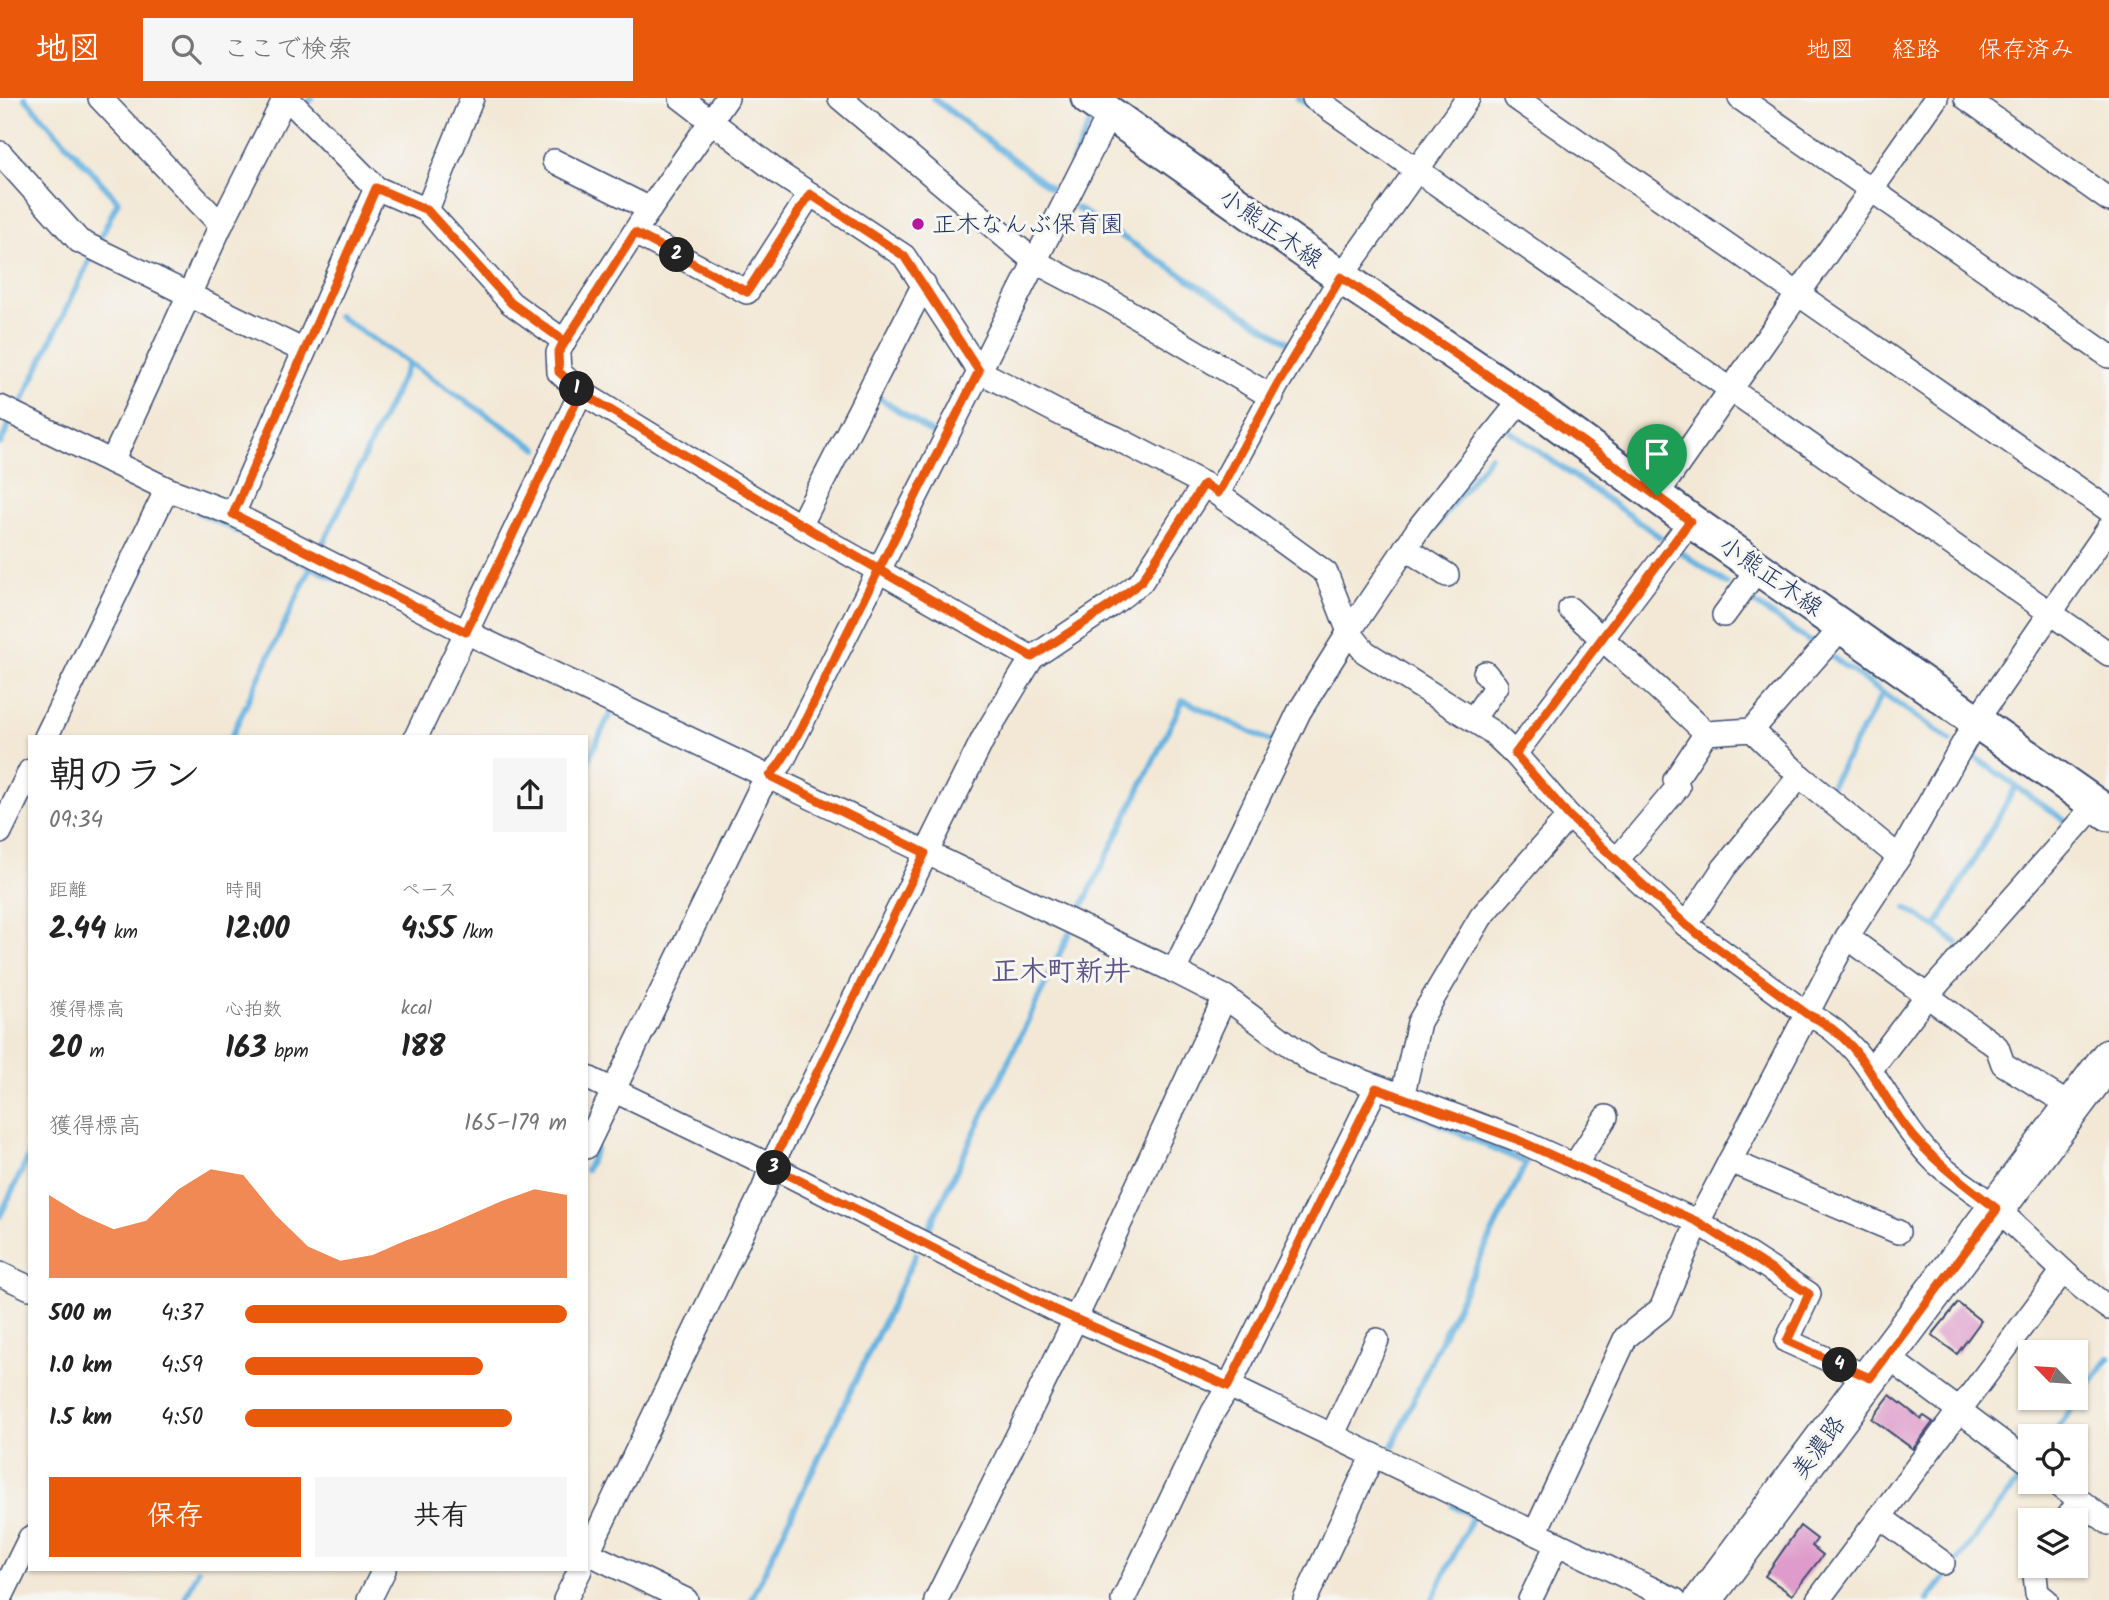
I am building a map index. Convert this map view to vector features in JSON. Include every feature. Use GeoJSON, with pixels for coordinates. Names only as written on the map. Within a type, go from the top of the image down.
{"type":"FeatureCollection","features":[{"type":"Feature","properties":{"kind":"main road","name":"小熊正木線"},"geometry":{"type":"LineString","coordinates":[[1094,102],[1341,277],[1522,399],[1690,521],[2102,809]]}},
{"type":"Feature","properties":{"kind":"main road","name":"美濃路"},"geometry":{"type":"LineString","coordinates":[[1703,1600],[2109,1058]]}},
{"type":"Feature","properties":{"kind":"street"},"geometry":{"type":"LineString","coordinates":[[100,98],[221,225]]}},
{"type":"Feature","properties":{"kind":"street"},"geometry":{"type":"LineString","coordinates":[[113,462],[221,225],[286,98],[376,188],[427,210],[511,303],[564,341]]}},
{"type":"Feature","properties":{"kind":"street"},"geometry":{"type":"LineString","coordinates":[[427,210],[472,98]]}},
{"type":"Feature","properties":{"kind":"street"},"geometry":{"type":"LineString","coordinates":[[681,98],[780,174],[904,256],[979,371],[1211,488],[1326,573],[1349,632],[1364,652],[1492,732],[1569,816],[1686,925],[1807,1014],[1824,1021],[1854,1048],[1871,1069],[1904,1125],[1938,1163],[1997,1209],[2087,1293],[2109,1308]]}},
{"type":"Feature","properties":{"kind":"street"},"geometry":{"type":"LineString","coordinates":[[727,98],[650,209],[564,341],[558,353],[559,372],[581,392],[800,526],[1032,657]]}},
{"type":"Feature","properties":{"kind":"street"},"geometry":{"type":"LineString","coordinates":[[840,98],[901,152],[1034,261],[1112,302],[1272,397]]}},
{"type":"Feature","properties":{"kind":"street"},"geometry":{"type":"LineString","coordinates":[[1314,98],[2109,654]]}},
{"type":"Feature","properties":{"kind":"street"},"geometry":{"type":"LineString","coordinates":[[588,1552],[758,1200],[771,1166],[925,853],[984,737],[1032,657],[1141,582],[1211,488],[1272,397],[1341,277],[1468,98]]}},
{"type":"Feature","properties":{"kind":"street"},"geometry":{"type":"LineString","coordinates":[[1516,98],[2109,510]]}},
{"type":"Feature","properties":{"kind":"street"},"geometry":{"type":"LineString","coordinates":[[1740,98],[2109,356]]}},
{"type":"Feature","properties":{"kind":"street"},"geometry":{"type":"LineString","coordinates":[[1657,496],[1936,98]]}},
{"type":"Feature","properties":{"kind":"street"},"geometry":{"type":"LineString","coordinates":[[1966,98],[2109,200]]}},
{"type":"Feature","properties":{"kind":"street"},"geometry":{"type":"LineString","coordinates":[[588,1143],[760,789],[782,762],[1034,261],[1094,102]]}},
{"type":"Feature","properties":{"kind":"street"},"geometry":{"type":"LineString","coordinates":[[0,153],[79,241],[304,351]]}},
{"type":"Feature","properties":{"kind":"street"},"geometry":{"type":"LineString","coordinates":[[554,161],[650,209]]}},
{"type":"Feature","properties":{"kind":"street"},"geometry":{"type":"LineString","coordinates":[[233,514],[376,188]]}},
{"type":"Feature","properties":{"kind":"street"},"geometry":{"type":"LineString","coordinates":[[635,233],[747,292],[810,194]]}},
{"type":"Feature","properties":{"kind":"street"},"geometry":{"type":"LineString","coordinates":[[800,526],[924,284]]}},
{"type":"Feature","properties":{"kind":"street"},"geometry":{"type":"LineString","coordinates":[[417,735],[581,392]]}},
{"type":"Feature","properties":{"kind":"street"},"geometry":{"type":"LineString","coordinates":[[1174,971],[1299,712],[1421,525],[1522,399]]}},
{"type":"Feature","properties":{"kind":"street"},"geometry":{"type":"LineString","coordinates":[[0,407],[167,488],[233,514],[466,632],[1174,971],[1225,997],[1312,1062],[1516,1139],[1698,1222],[1809,1294],[1787,1341],[1878,1367],[1959,1410],[2018,1454]]}},
{"type":"Feature","properties":{"kind":"street"},"geometry":{"type":"LineString","coordinates":[[47,735],[167,488]]}},
{"type":"Feature","properties":{"kind":"street"},"geometry":{"type":"LineString","coordinates":[[1515,754],[1690,521]]}},
{"type":"Feature","properties":{"kind":"street"},"geometry":{"type":"LineString","coordinates":[[1535,1533],[1626,1337],[1661,1309],[1698,1222],[1847,937],[1899,857],[1976,721],[2109,528]]}},
{"type":"Feature","properties":{"kind":"street"},"geometry":{"type":"LineString","coordinates":[[1405,548],[1447,575]]}},
{"type":"Feature","properties":{"kind":"street"},"geometry":{"type":"LineString","coordinates":[[1724,615],[1759,567]]}},
{"type":"Feature","properties":{"kind":"street"},"geometry":{"type":"LineString","coordinates":[[1570,609],[1601,638],[1662,677],[1706,733]]}},
{"type":"Feature","properties":{"kind":"street"},"geometry":{"type":"LineString","coordinates":[[1706,733],[1752,730],[1843,626]]}},
{"type":"Feature","properties":{"kind":"street"},"geometry":{"type":"LineString","coordinates":[[1473,719],[1496,686],[1485,673]]}},
{"type":"Feature","properties":{"kind":"street"},"geometry":{"type":"LineString","coordinates":[[1752,730],[1800,776],[1899,857]]}},
{"type":"Feature","properties":{"kind":"street"},"geometry":{"type":"LineString","coordinates":[[1616,861],[1678,787],[1675,780],[1706,733]]}},
{"type":"Feature","properties":{"kind":"street"},"geometry":{"type":"LineString","coordinates":[[0,832],[28,775]]}},
{"type":"Feature","properties":{"kind":"street"},"geometry":{"type":"LineString","coordinates":[[1686,925],[1724,868],[1800,776]]}},
{"type":"Feature","properties":{"kind":"street"},"geometry":{"type":"LineString","coordinates":[[1871,1069],[1927,996],[2102,809]]}},
{"type":"Feature","properties":{"kind":"street"},"geometry":{"type":"LineString","coordinates":[[1402,1098],[1419,1022],[1481,917],[1569,816]]}},
{"type":"Feature","properties":{"kind":"street"},"geometry":{"type":"LineString","coordinates":[[1847,937],[1997,1047],[2003,1065],[2073,1107]]}},
{"type":"Feature","properties":{"kind":"street"},"geometry":{"type":"LineString","coordinates":[[936,1600],[1075,1320],[1225,997]]}},
{"type":"Feature","properties":{"kind":"street"},"geometry":{"type":"LineString","coordinates":[[588,1078],[771,1166],[1075,1320],[1228,1386],[1675,1600]]}},
{"type":"Feature","properties":{"kind":"street"},"geometry":{"type":"LineString","coordinates":[[1123,1600],[1213,1412],[1376,1088]]}},
{"type":"Feature","properties":{"kind":"street"},"geometry":{"type":"LineString","coordinates":[[1574,1166],[1606,1117]]}},
{"type":"Feature","properties":{"kind":"street"},"geometry":{"type":"LineString","coordinates":[[1730,1161],[1898,1233]]}},
{"type":"Feature","properties":{"kind":"street"},"geometry":{"type":"LineString","coordinates":[[1818,1600],[2063,1271]]}},
{"type":"Feature","properties":{"kind":"street"},"geometry":{"type":"LineString","coordinates":[[0,1274],[28,1287]]}},
{"type":"Feature","properties":{"kind":"street"},"geometry":{"type":"LineString","coordinates":[[1332,1436],[1377,1339]]}},
{"type":"Feature","properties":{"kind":"street"},"geometry":{"type":"LineString","coordinates":[[1305,1600],[1373,1455]]}},
{"type":"Feature","properties":{"kind":"street"},"geometry":{"type":"LineString","coordinates":[[2071,1494],[2109,1523]]}},
{"type":"Feature","properties":{"kind":"street"},"geometry":{"type":"LineString","coordinates":[[2075,1508],[2080,1501]]}},
{"type":"Feature","properties":{"kind":"street"},"geometry":{"type":"LineString","coordinates":[[1880,1517],[1943,1563]]}},
{"type":"Feature","properties":{"kind":"street"},"geometry":{"type":"LineString","coordinates":[[0,1599],[28,1542]]}},
{"type":"Feature","properties":{"kind":"street"},"geometry":{"type":"LineString","coordinates":[[1530,1600],[1557,1544]]}},
{"type":"Feature","properties":{"kind":"street"},"geometry":{"type":"LineString","coordinates":[[588,1559],[686,1600]]}},
{"type":"Feature","properties":{"kind":"street"},"geometry":{"type":"LineString","coordinates":[[369,1600],[384,1571]]}},
{"type":"Feature","properties":{"kind":"street"},"geometry":{"type":"LineString","coordinates":[[565,1600],[579,1571]]}},
{"type":"Feature","properties":{"kind":"street"},"geometry":{"type":"LineString","coordinates":[[2035,1578],[2037,1593],[2046,1600]]}},
{"type":"Feature","properties":{"kind":"building"},"geometry":{"type":"Polygon","coordinates":[[[1958,1303],[1981,1321],[1957,1354],[1932,1335],[1958,1303]]]}},
{"type":"Feature","properties":{"kind":"building"},"geometry":{"type":"Polygon","coordinates":[[[1890,1395],[1921,1419],[1924,1416],[1933,1422],[1913,1449],[1872,1419],[1890,1395]]]}},
{"type":"Feature","properties":{"kind":"building"},"geometry":{"type":"Polygon","coordinates":[[[1800,1526],[1817,1539],[1812,1546],[1823,1555],[1792,1595],[1765,1576],[1800,1526]]]}},
{"type":"Feature","properties":{"kind":"waterway"},"geometry":{"type":"LineString","coordinates":[[25,98],[118,201],[98,243]]}},
{"type":"Feature","properties":{"kind":"waterway"},"geometry":{"type":"LineString","coordinates":[[309,102],[312,98]]}},
{"type":"Feature","properties":{"kind":"waterway"},"geometry":{"type":"LineString","coordinates":[[933,98],[1058,194]]}},
{"type":"Feature","properties":{"kind":"waterway"},"geometry":{"type":"LineString","coordinates":[[1298,98],[1311,107]]}},
{"type":"Feature","properties":{"kind":"waterway"},"geometry":{"type":"LineString","coordinates":[[1071,166],[1090,123]]}},
{"type":"Feature","properties":{"kind":"waterway"},"geometry":{"type":"LineString","coordinates":[[1077,208],[1288,342]]}},
{"type":"Feature","properties":{"kind":"waterway"},"geometry":{"type":"LineString","coordinates":[[20,406],[93,253]]}},
{"type":"Feature","properties":{"kind":"waterway"},"geometry":{"type":"LineString","coordinates":[[319,552],[409,363],[338,316]]}},
{"type":"Feature","properties":{"kind":"waterway"},"geometry":{"type":"LineString","coordinates":[[409,363],[538,449]]}},
{"type":"Feature","properties":{"kind":"waterway"},"geometry":{"type":"LineString","coordinates":[[875,395],[935,435]]}},
{"type":"Feature","properties":{"kind":"waterway"},"geometry":{"type":"LineString","coordinates":[[0,444],[10,423]]}},
{"type":"Feature","properties":{"kind":"waterway"},"geometry":{"type":"LineString","coordinates":[[1510,431],[1660,537]]}},
{"type":"Feature","properties":{"kind":"waterway"},"geometry":{"type":"LineString","coordinates":[[1430,534],[1490,456]]}},
{"type":"Feature","properties":{"kind":"waterway"},"geometry":{"type":"LineString","coordinates":[[198,512],[336,579]]}},
{"type":"Feature","properties":{"kind":"waterway"},"geometry":{"type":"LineString","coordinates":[[1682,553],[1727,584]]}},
{"type":"Feature","properties":{"kind":"waterway"},"geometry":{"type":"LineString","coordinates":[[232,735],[311,567]]}},
{"type":"Feature","properties":{"kind":"waterway"},"geometry":{"type":"LineString","coordinates":[[1753,602],[1816,646]]}},
{"type":"Feature","properties":{"kind":"waterway"},"geometry":{"type":"LineString","coordinates":[[1832,657],[1951,741]]}},
{"type":"Feature","properties":{"kind":"waterway"},"geometry":{"type":"LineString","coordinates":[[1829,789],[1883,693]]}},
{"type":"Feature","properties":{"kind":"waterway"},"geometry":{"type":"LineString","coordinates":[[1081,909],[1183,700],[1272,742],[1275,737]]}},
{"type":"Feature","properties":{"kind":"waterway"},"geometry":{"type":"LineString","coordinates":[[588,760],[612,710]]}},
{"type":"Feature","properties":{"kind":"waterway"},"geometry":{"type":"LineString","coordinates":[[1969,753],[2068,823]]}},
{"type":"Feature","properties":{"kind":"waterway"},"geometry":{"type":"LineString","coordinates":[[1906,908],[1936,927],[2016,786]]}},
{"type":"Feature","properties":{"kind":"waterway"},"geometry":{"type":"LineString","coordinates":[[1936,927],[1957,943]]}},
{"type":"Feature","properties":{"kind":"waterway"},"geometry":{"type":"LineString","coordinates":[[928,1230],[1070,932]]}},
{"type":"Feature","properties":{"kind":"waterway"},"geometry":{"type":"LineString","coordinates":[[1393,1446],[1526,1163],[1408,1110]]}},
{"type":"Feature","properties":{"kind":"waterway"},"geometry":{"type":"LineString","coordinates":[[588,1166],[596,1149]]}},
{"type":"Feature","properties":{"kind":"waterway"},"geometry":{"type":"LineString","coordinates":[[0,1216],[28,1158]]}},
{"type":"Feature","properties":{"kind":"waterway"},"geometry":{"type":"LineString","coordinates":[[751,1600],[916,1254]]}},
{"type":"Feature","properties":{"kind":"waterway"},"geometry":{"type":"LineString","coordinates":[[2061,1424],[2109,1358]]}},
{"type":"Feature","properties":{"kind":"waterway"},"geometry":{"type":"LineString","coordinates":[[1928,1600],[2018,1481]]}},
{"type":"Feature","properties":{"kind":"waterway"},"geometry":{"type":"LineString","coordinates":[[1432,1600],[1473,1516],[1453,1506]]}},
{"type":"Feature","properties":{"kind":"waterway"},"geometry":{"type":"LineString","coordinates":[[184,1600],[198,1571]]}},
{"type":"Feature","properties":{"kind":"place","name":"正木なんぶ保育園"},"geometry":{"type":"Point","coordinates":[918,224]}},
{"type":"Feature","properties":{"kind":"district","name":"正木町新井"},"geometry":{"type":"Point","coordinates":[1061,970]}},
{"type":"Feature","properties":{"kind":"route"},"geometry":{"type":"LineString","coordinates":[[1657,496],[1536,408],[1341,277],[1278,383],[1218,493],[1204,484],[1141,582],[1032,657],[878,571],[800,526],[581,392],[559,372],[558,353],[564,341],[511,303],[427,210],[376,188],[233,514],[466,632],[581,392],[559,372],[558,353],[635,233],[747,292],[810,194],[904,256],[979,371],[878,571],[814,699],[782,762],[770,776],[925,853],[771,1166],[1075,1320],[1228,1386],[1376,1088],[1516,1139],[1698,1222],[1809,1294],[1787,1341],[1870,1378],[1997,1209],[1938,1163],[1904,1125],[1871,1069],[1854,1048],[1824,1021],[1807,1014],[1686,925],[1569,816],[1515,754],[1690,521],[1657,496]]}}]}
